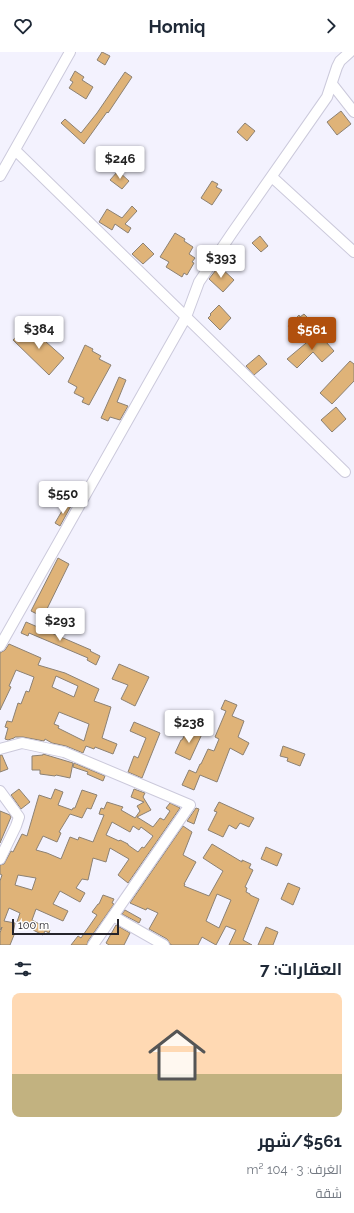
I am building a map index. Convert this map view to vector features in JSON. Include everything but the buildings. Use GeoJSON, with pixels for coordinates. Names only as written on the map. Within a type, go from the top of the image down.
{"type":"FeatureCollection","features":[{"type":"Feature","properties":{"kind":"street"},"geometry":{"type":"LineString","coordinates":[[0,176],[70,52]]}},
{"type":"Feature","properties":{"kind":"street"},"geometry":{"type":"LineString","coordinates":[[0,646],[186,317],[199,282],[327,97],[340,61],[350,52]]}},
{"type":"Feature","properties":{"kind":"street"},"geometry":{"type":"LineString","coordinates":[[332,84],[354,112]]}},
{"type":"Feature","properties":{"kind":"street"},"geometry":{"type":"LineString","coordinates":[[15,150],[345,472]]}},
{"type":"Feature","properties":{"kind":"street"},"geometry":{"type":"LineString","coordinates":[[272,177],[354,252]]}},
{"type":"Feature","properties":{"kind":"street"},"geometry":{"type":"LineString","coordinates":[[0,749],[22,743],[64,752],[190,805],[93,945]]}},
{"type":"Feature","properties":{"kind":"street"},"geometry":{"type":"LineString","coordinates":[[0,791],[19,817],[0,859]]}},
{"type":"Feature","properties":{"kind":"street"},"geometry":{"type":"LineString","coordinates":[[113,916],[164,945]]}}]}
